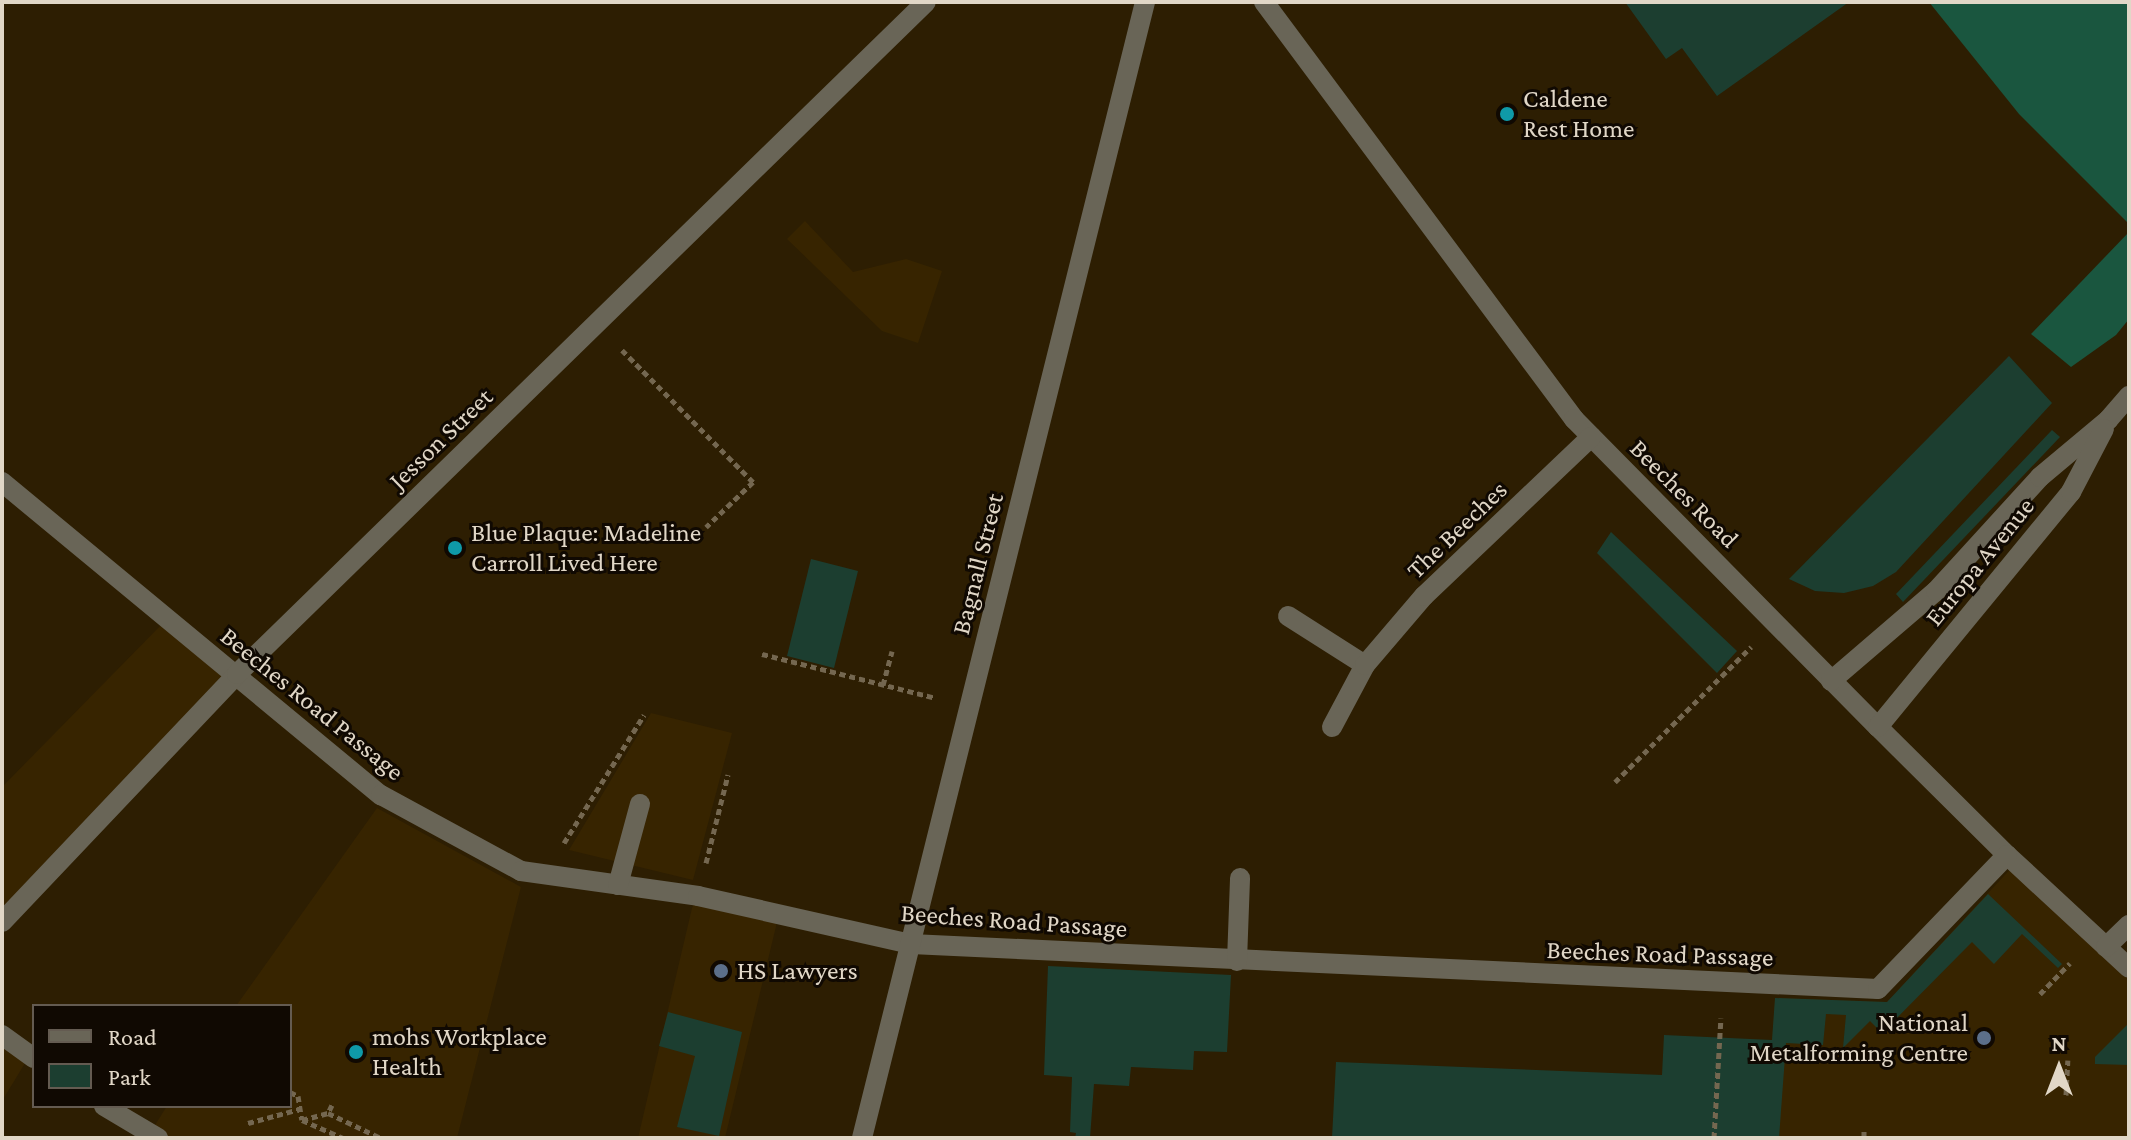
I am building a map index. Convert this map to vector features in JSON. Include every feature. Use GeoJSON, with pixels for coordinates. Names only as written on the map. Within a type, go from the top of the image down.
{"type":"FeatureCollection","features":[{"type":"Feature","properties":{"kind":"street","name":"Jesson Street"},"geometry":{"type":"LineString","coordinates":[[2,922],[237,674],[926,2]]}},
{"type":"Feature","properties":{"kind":"street","name":"Bagnall Street"},"geometry":{"type":"LineString","coordinates":[[862,1138],[1145,2]]}},
{"type":"Feature","properties":{"kind":"street","name":"Beeches Road"},"geometry":{"type":"LineString","coordinates":[[1264,2],[1591,437],[2007,855],[2129,968]]}},
{"type":"Feature","properties":{"kind":"street","name":"Europa Avenue"},"geometry":{"type":"LineString","coordinates":[[1831,681],[1936,591],[2040,477],[2108,420],[2129,396]]}},
{"type":"Feature","properties":{"kind":"street","name":"Europa Avenue"},"geometry":{"type":"LineString","coordinates":[[1878,727],[2071,492],[2108,420]]}},
{"type":"Feature","properties":{"kind":"street","name":"The Beeches"},"geometry":{"type":"LineString","coordinates":[[1332,727],[1365,665],[1424,596],[1591,437]]}},
{"type":"Feature","properties":{"kind":"street","name":"Beeches Road Passage"},"geometry":{"type":"LineString","coordinates":[[2,482],[381,795],[521,871],[698,896],[911,944],[1878,989],[2007,855]]}},
{"type":"Feature","properties":{"kind":"street"},"geometry":{"type":"LineString","coordinates":[[1288,616],[1365,665]]}},
{"type":"Feature","properties":{"kind":"street"},"geometry":{"type":"LineString","coordinates":[[618,885],[640,804]]}},
{"type":"Feature","properties":{"kind":"street"},"geometry":{"type":"LineString","coordinates":[[1237,961],[1240,878]]}},
{"type":"Feature","properties":{"kind":"street"},"geometry":{"type":"LineString","coordinates":[[2106,947],[2129,925]]}},
{"type":"Feature","properties":{"kind":"street"},"geometry":{"type":"LineString","coordinates":[[2,1035],[32,1057]]}},
{"type":"Feature","properties":{"kind":"street"},"geometry":{"type":"LineString","coordinates":[[107,1108],[158,1138]]}},
{"type":"Feature","properties":{"kind":"path"},"geometry":{"type":"LineString","coordinates":[[622,350],[753,482],[706,527]]}},
{"type":"Feature","properties":{"kind":"path"},"geometry":{"type":"LineString","coordinates":[[1615,782],[1752,646]]}},
{"type":"Feature","properties":{"kind":"path"},"geometry":{"type":"LineString","coordinates":[[883,685],[892,651]]}},
{"type":"Feature","properties":{"kind":"path"},"geometry":{"type":"LineString","coordinates":[[762,654],[942,700]]}},
{"type":"Feature","properties":{"kind":"path"},"geometry":{"type":"LineString","coordinates":[[544,874],[644,715]]}},
{"type":"Feature","properties":{"kind":"path"},"geometry":{"type":"LineString","coordinates":[[698,896],[728,775]]}},
{"type":"Feature","properties":{"kind":"path"},"geometry":{"type":"LineString","coordinates":[[2040,994],[2076,956]]}},
{"type":"Feature","properties":{"kind":"path"},"geometry":{"type":"LineString","coordinates":[[1714,1138],[1721,1018]]}},
{"type":"Feature","properties":{"kind":"path"},"geometry":{"type":"LineString","coordinates":[[2066,1095],[2068,1060]]}},
{"type":"Feature","properties":{"kind":"path"},"geometry":{"type":"LineString","coordinates":[[292,1093],[298,1096],[302,1120]]}},
{"type":"Feature","properties":{"kind":"path"},"geometry":{"type":"LineString","coordinates":[[328,1113],[332,1105]]}},
{"type":"Feature","properties":{"kind":"path"},"geometry":{"type":"LineString","coordinates":[[248,1123],[300,1109]]}},
{"type":"Feature","properties":{"kind":"path"},"geometry":{"type":"LineString","coordinates":[[302,1120],[328,1113],[381,1138]]}},
{"type":"Feature","properties":{"kind":"path"},"geometry":{"type":"LineString","coordinates":[[302,1120],[343,1138]]}},
{"type":"Feature","properties":{"kind":"path"},"geometry":{"type":"LineString","coordinates":[[1864,1128],[1864,1138]]}},
{"type":"Feature","properties":{"kind":"shaded area"},"geometry":{"type":"Polygon","coordinates":[[[805,221],[853,272],[906,259],[942,271],[918,343],[882,331],[787,239],[805,221]]]}},
{"type":"Feature","properties":{"kind":"shaded area"},"geometry":{"type":"Polygon","coordinates":[[[167,619],[237,674],[2,922],[2,787],[167,619]]]}},
{"type":"Feature","properties":{"kind":"shaded area"},"geometry":{"type":"Polygon","coordinates":[[[651,713],[732,733],[693,880],[569,850],[651,713]]]}},
{"type":"Feature","properties":{"kind":"shaded area"},"geometry":{"type":"Polygon","coordinates":[[[377,808],[521,887],[457,1138],[158,1138],[150,1133],[166,1108],[292,1108],[292,1004],[237,1004],[377,808]]]}},
{"type":"Feature","properties":{"kind":"shaded area","name":"National Metalforming Centre"},"geometry":{"type":"Polygon","coordinates":[[[2016,863],[2129,968],[2129,1138],[1766,1138],[1775,998],[1887,1002],[2016,863]]]}},
{"type":"Feature","properties":{"kind":"shaded area"},"geometry":{"type":"Polygon","coordinates":[[[698,896],[779,914],[725,1138],[638,1138],[692,908],[698,896]]]}},
{"type":"Feature","properties":{"kind":"shaded area"},"geometry":{"type":"Polygon","coordinates":[[[2,1035],[30,1055],[2,1101],[2,1035]]]}},
{"type":"Feature","properties":{"kind":"green space"},"geometry":{"type":"Polygon","coordinates":[[[1625,2],[1849,2],[1717,96],[1682,48],[1666,59],[1625,2]]]}},
{"type":"Feature","properties":{"kind":"green space"},"geometry":{"type":"Polygon","coordinates":[[[1929,2],[2129,2],[2129,224],[2019,114],[1929,2]]]}},
{"type":"Feature","properties":{"kind":"green space"},"geometry":{"type":"Polygon","coordinates":[[[2129,232],[2129,319],[2116,335],[2071,367],[2031,334],[2129,232]]]}},
{"type":"Feature","properties":{"kind":"green space"},"geometry":{"type":"Polygon","coordinates":[[[2009,356],[2052,403],[1896,572],[1873,586],[1844,593],[1815,591],[1789,579],[2009,356]]]}},
{"type":"Feature","properties":{"kind":"green space"},"geometry":{"type":"Polygon","coordinates":[[[2052,430],[2060,437],[1903,602],[1896,594],[2052,430]]]}},
{"type":"Feature","properties":{"kind":"green space"},"geometry":{"type":"Polygon","coordinates":[[[1611,532],[1737,651],[1717,673],[1597,553],[1611,532]]]}},
{"type":"Feature","properties":{"kind":"green space"},"geometry":{"type":"Polygon","coordinates":[[[811,559],[858,571],[834,668],[787,656],[811,559]]]}},
{"type":"Feature","properties":{"kind":"green space"},"geometry":{"type":"Polygon","coordinates":[[[1988,894],[2062,964],[2058,968],[2022,934],[1994,964],[1972,942],[1882,1033],[1870,1021],[1843,1048],[1846,1015],[1826,1014],[1823,1045],[1786,1043],[1779,1138],[1332,1138],[1336,1062],[1662,1075],[1664,1035],[1772,1040],[1775,998],[1887,1002],[1988,894]]]}},
{"type":"Feature","properties":{"kind":"green space"},"geometry":{"type":"Polygon","coordinates":[[[1048,966],[1231,975],[1227,1052],[1194,1051],[1193,1070],[1131,1067],[1129,1086],[1094,1084],[1090,1138],[1075,1138],[1076,1133],[1070,1132],[1072,1077],[1044,1075],[1048,966]]]}},
{"type":"Feature","properties":{"kind":"green space"},"geometry":{"type":"Polygon","coordinates":[[[668,1012],[742,1032],[719,1136],[677,1127],[695,1056],[659,1046],[668,1012]]]}},
{"type":"Feature","properties":{"kind":"green space"},"geometry":{"type":"Polygon","coordinates":[[[2127,1025],[2129,1065],[2095,1064],[2095,1057],[2127,1025]]]}},
{"type":"Feature","properties":{"kind":"place","name":"Caldene Rest Home"},"geometry":{"type":"Point","coordinates":[1507,114]}},
{"type":"Feature","properties":{"kind":"place","name":"Blue Plaque: Madeline Carroll Lived Here"},"geometry":{"type":"Point","coordinates":[455,548]}},
{"type":"Feature","properties":{"kind":"place","name":"HS Lawyers"},"geometry":{"type":"Point","coordinates":[721,971]}},
{"type":"Feature","properties":{"kind":"place","name":"National Metalforming Centre"},"geometry":{"type":"Point","coordinates":[1984,1038]}},
{"type":"Feature","properties":{"kind":"place","name":"mohs Workplace Health"},"geometry":{"type":"Point","coordinates":[356,1052]}}]}
